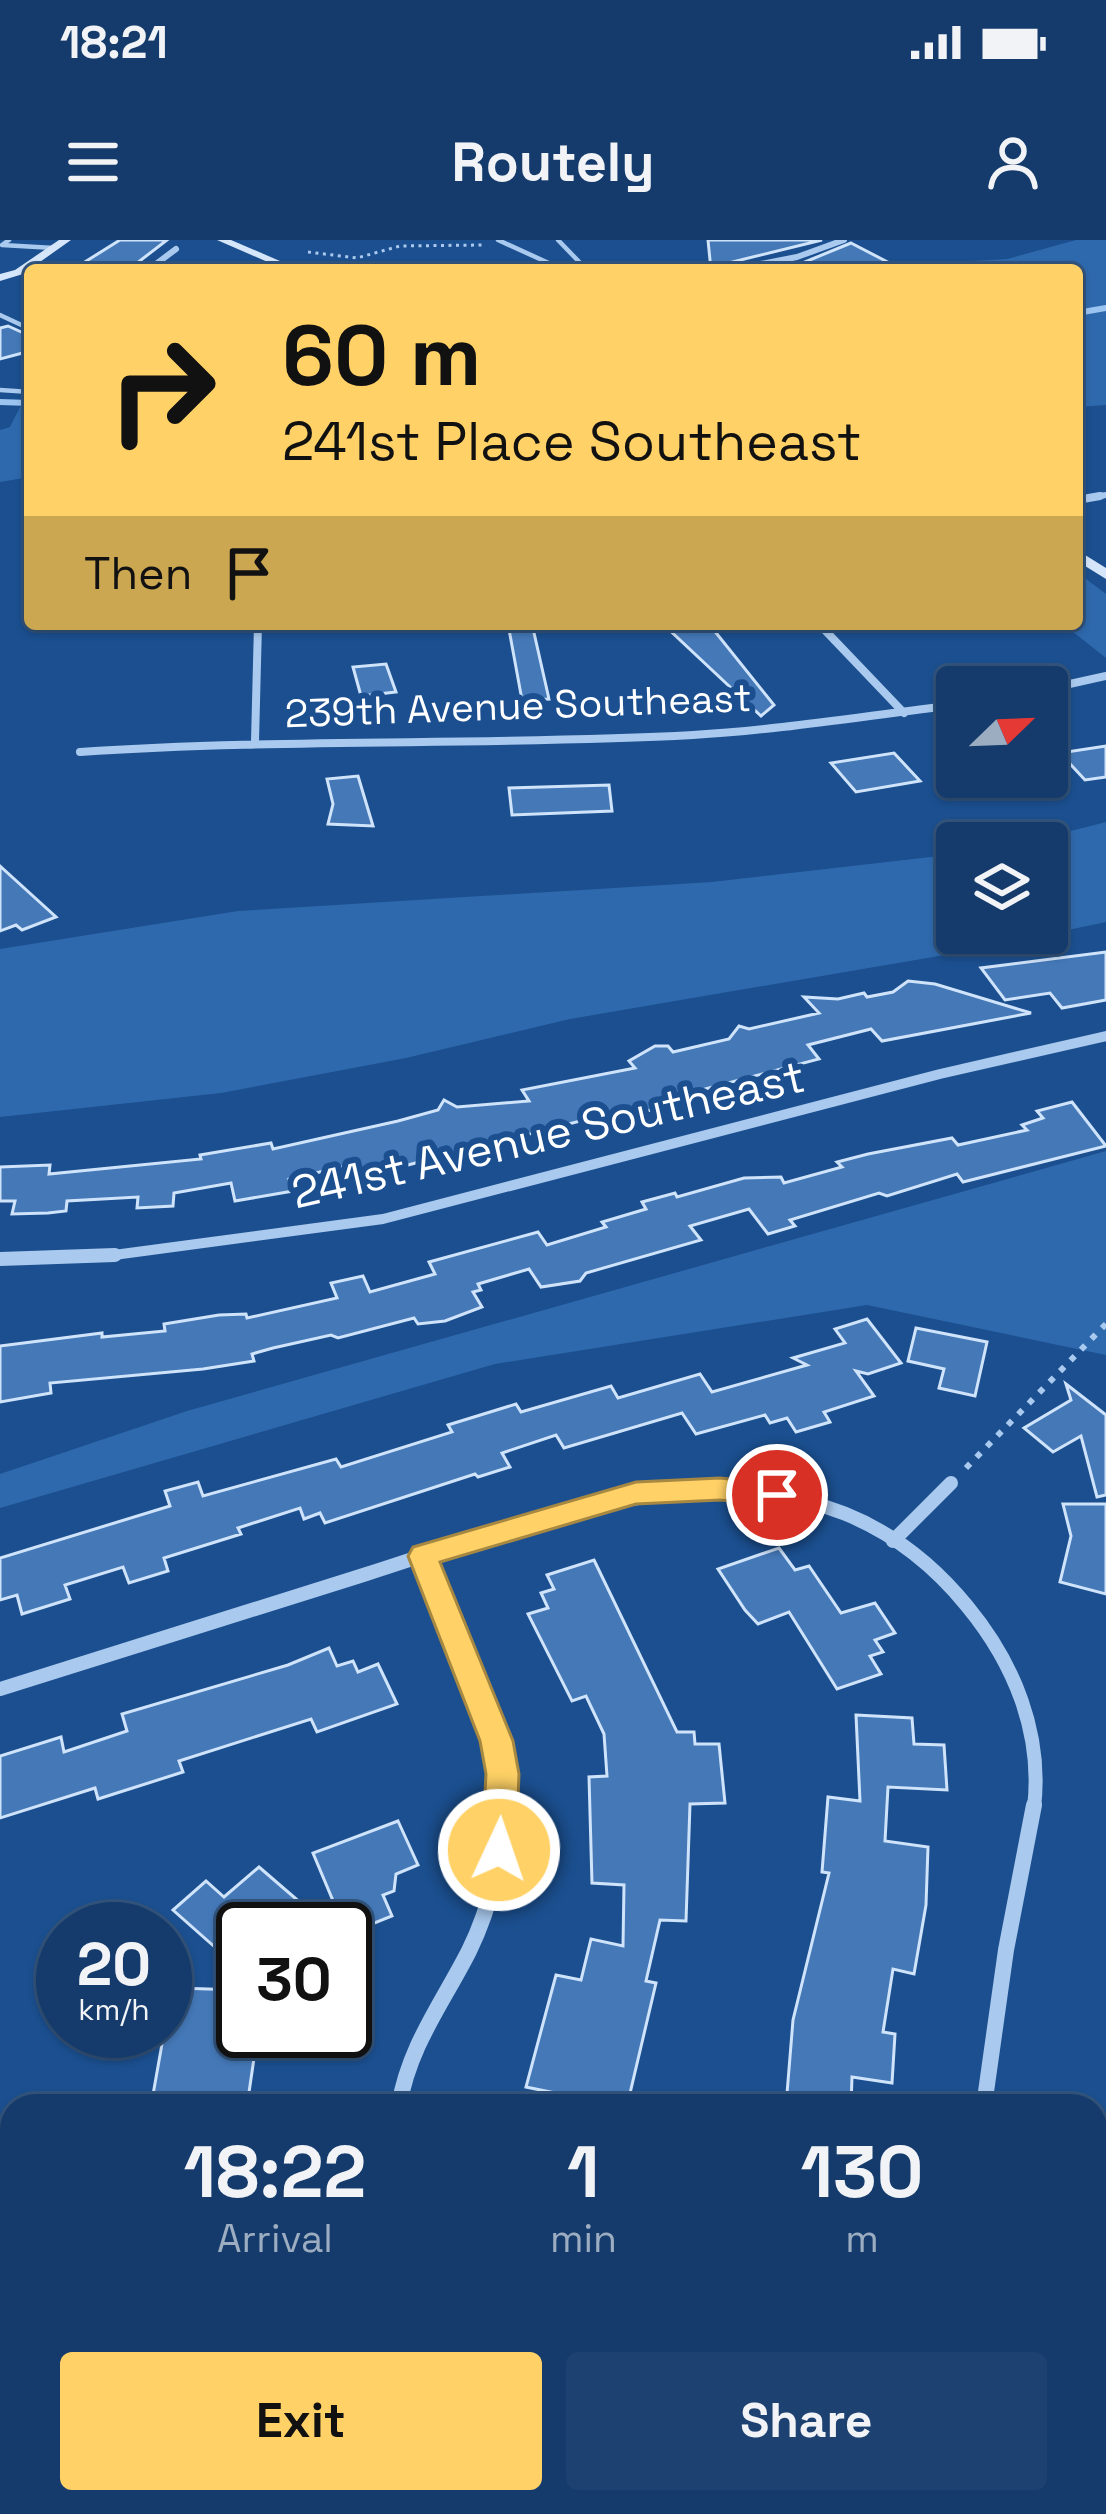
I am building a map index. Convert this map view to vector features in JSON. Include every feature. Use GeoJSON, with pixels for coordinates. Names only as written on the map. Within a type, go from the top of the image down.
{"type":"FeatureCollection","features":[{"type":"Feature","properties":{"kind":"street"},"geometry":{"type":"LineString","coordinates":[[47,245],[66,240]]}},
{"type":"Feature","properties":{"kind":"street"},"geometry":{"type":"LineString","coordinates":[[222,240],[281,264]]}},
{"type":"Feature","properties":{"kind":"street"},"geometry":{"type":"LineString","coordinates":[[760,264],[844,240]]}},
{"type":"Feature","properties":{"kind":"street"},"geometry":{"type":"LineString","coordinates":[[156,264],[176,249]]}},
{"type":"Feature","properties":{"kind":"street"},"geometry":{"type":"LineString","coordinates":[[255,741],[258,630]]}},
{"type":"Feature","properties":{"kind":"street"},"geometry":{"type":"LineString","coordinates":[[825,630],[904,713]]}},
{"type":"Feature","properties":{"kind":"street"},"geometry":{"type":"LineString","coordinates":[[1068,684],[1106,676]]}},
{"type":"Feature","properties":{"kind":"street","name":"239th Avenue Southeast"},"geometry":{"type":"LineString","coordinates":[[80,752],[255,741],[447,744],[698,735],[936,708]]}},
{"type":"Feature","properties":{"kind":"street","name":"241st Avenue Southeast"},"geometry":{"type":"LineString","coordinates":[[0,1259],[114,1255],[383,1219],[940,1074],[1106,1036]]}},
{"type":"Feature","properties":{"kind":"street"},"geometry":{"type":"LineString","coordinates":[[900,1545],[951,1484]]}},
{"type":"Feature","properties":{"kind":"street"},"geometry":{"type":"LineString","coordinates":[[0,1689],[573,1508],[636,1493],[687,1489],[777,1495],[850,1519],[900,1545],[946,1582],[1007,1660],[1023,1695],[1036,1779],[986,2094]]}},
{"type":"Feature","properties":{"kind":"street"},"geometry":{"type":"LineString","coordinates":[[402,2094],[418,2031],[470,1949],[489,1901],[503,1812],[496,1741],[423,1556]]}},
{"type":"Feature","properties":{"kind":"lane"},"geometry":{"type":"LineString","coordinates":[[9,240],[2,245],[47,245]]}},
{"type":"Feature","properties":{"kind":"lane"},"geometry":{"type":"LineString","coordinates":[[498,240],[551,264]]}},
{"type":"Feature","properties":{"kind":"lane"},"geometry":{"type":"LineString","coordinates":[[559,240],[581,264]]}},
{"type":"Feature","properties":{"kind":"path"},"geometry":{"type":"LineString","coordinates":[[377,254],[383,240]]}},
{"type":"Feature","properties":{"kind":"path"},"geometry":{"type":"LineString","coordinates":[[412,240],[428,246]]}},
{"type":"Feature","properties":{"kind":"path"},"geometry":{"type":"LineString","coordinates":[[296,248],[324,257],[377,254],[393,247],[482,245]]}},
{"type":"Feature","properties":{"kind":"path"},"geometry":{"type":"LineString","coordinates":[[951,1484],[1106,1324]]}},
{"type":"Feature","properties":{"kind":"shaded area"},"geometry":{"type":"Polygon","coordinates":[[[1076,240],[1106,240],[1106,405],[1083,407],[1083,264],[931,264],[1007,259],[1076,240]]]}},
{"type":"Feature","properties":{"kind":"shaded area"},"geometry":{"type":"Polygon","coordinates":[[[24,407],[24,478],[0,482],[0,430],[10,427],[24,407]]]}},
{"type":"Feature","properties":{"kind":"shaded area"},"geometry":{"type":"Polygon","coordinates":[[[1083,577],[1106,594],[1106,658],[1071,630],[1083,630],[1083,577]]]}},
{"type":"Feature","properties":{"kind":"shaded area"},"geometry":{"type":"Polygon","coordinates":[[[1106,822],[1106,922],[1068,930],[1068,832],[1106,822]]]}},
{"type":"Feature","properties":{"kind":"shaded area"},"geometry":{"type":"Polygon","coordinates":[[[936,856],[936,954],[951,954],[570,1019],[406,1058],[221,1093],[0,1117],[0,949],[238,911],[712,882],[936,856]]]}},
{"type":"Feature","properties":{"kind":"shaded area"},"geometry":{"type":"Polygon","coordinates":[[[1106,1151],[1106,1355],[867,1305],[495,1364],[0,1508],[0,1474],[187,1411],[1106,1151]]]}},
{"type":"Feature","properties":{"kind":"building"},"geometry":{"type":"Polygon","coordinates":[[[120,240],[167,240],[136,264],[82,264],[120,240]]]}},
{"type":"Feature","properties":{"kind":"building"},"geometry":{"type":"Polygon","coordinates":[[[708,240],[822,240],[727,264],[710,264],[708,240]]]}},
{"type":"Feature","properties":{"kind":"building"},"geometry":{"type":"Polygon","coordinates":[[[851,243],[891,264],[800,264],[851,243]]]}},
{"type":"Feature","properties":{"kind":"building"},"geometry":{"type":"Polygon","coordinates":[[[8,326],[24,333],[24,353],[0,359],[0,328],[8,326]]]}},
{"type":"Feature","properties":{"kind":"building"},"geometry":{"type":"Polygon","coordinates":[[[509,630],[533,630],[549,699],[522,700],[509,630]]]}},
{"type":"Feature","properties":{"kind":"building"},"geometry":{"type":"Polygon","coordinates":[[[669,630],[714,630],[774,705],[761,716],[669,630]]]}},
{"type":"Feature","properties":{"kind":"building"},"geometry":{"type":"Polygon","coordinates":[[[386,664],[396,692],[361,696],[353,667],[386,664]]]}},
{"type":"Feature","properties":{"kind":"building"},"geometry":{"type":"Polygon","coordinates":[[[1106,746],[1106,777],[1085,780],[1068,762],[1068,752],[1106,746]]]}},
{"type":"Feature","properties":{"kind":"building"},"geometry":{"type":"Polygon","coordinates":[[[894,753],[920,781],[856,792],[831,763],[894,753]]]}},
{"type":"Feature","properties":{"kind":"building"},"geometry":{"type":"Polygon","coordinates":[[[358,776],[373,826],[328,824],[333,804],[327,779],[358,776]]]}},
{"type":"Feature","properties":{"kind":"building"},"geometry":{"type":"Polygon","coordinates":[[[609,785],[612,811],[512,815],[509,788],[609,785]]]}},
{"type":"Feature","properties":{"kind":"building"},"geometry":{"type":"Polygon","coordinates":[[[0,866],[56,917],[22,930],[16,925],[0,931],[0,866]]]}},
{"type":"Feature","properties":{"kind":"building"},"geometry":{"type":"Polygon","coordinates":[[[1106,952],[1106,1000],[1062,1008],[1050,993],[1005,1000],[981,968],[1106,952]]]}},
{"type":"Feature","properties":{"kind":"building"},"geometry":{"type":"Polygon","coordinates":[[[908,981],[935,984],[1031,1013],[882,1041],[871,1029],[808,1045],[819,1059],[682,1095],[687,1101],[635,1114],[631,1108],[361,1177],[355,1164],[289,1179],[293,1191],[235,1201],[231,1183],[174,1193],[173,1206],[137,1208],[138,1197],[67,1201],[66,1211],[48,1213],[12,1214],[15,1201],[0,1201],[0,1167],[50,1165],[49,1174],[201,1159],[200,1155],[271,1143],[273,1149],[398,1121],[438,1110],[444,1100],[457,1107],[529,1101],[522,1090],[635,1068],[629,1061],[655,1046],[668,1046],[673,1052],[729,1039],[739,1026],[749,1029],[819,1013],[804,997],[838,999],[864,993],[867,997],[893,992],[908,981]]]}},
{"type":"Feature","properties":{"kind":"building"},"geometry":{"type":"Polygon","coordinates":[[[1072,1102],[1106,1146],[963,1182],[957,1174],[887,1196],[879,1193],[790,1220],[795,1226],[768,1234],[749,1209],[690,1226],[701,1240],[586,1273],[580,1281],[541,1287],[529,1269],[478,1284],[481,1290],[473,1292],[482,1307],[445,1321],[418,1324],[414,1318],[338,1338],[331,1335],[252,1354],[254,1361],[50,1383],[51,1393],[0,1402],[0,1346],[102,1333],[102,1337],[165,1331],[164,1324],[219,1315],[246,1314],[247,1318],[337,1298],[331,1283],[363,1276],[370,1292],[435,1274],[429,1262],[538,1232],[547,1245],[606,1227],[602,1222],[646,1209],[642,1202],[675,1193],[677,1197],[744,1178],[781,1177],[784,1183],[842,1167],[837,1162],[868,1154],[952,1138],[958,1145],[1027,1130],[1022,1125],[1043,1118],[1037,1111],[1072,1102]]]}},
{"type":"Feature","properties":{"kind":"building"},"geometry":{"type":"Polygon","coordinates":[[[867,1319],[901,1363],[868,1374],[856,1371],[874,1396],[824,1412],[830,1422],[796,1432],[787,1418],[770,1423],[765,1415],[696,1434],[682,1413],[564,1448],[556,1435],[502,1453],[510,1467],[325,1523],[320,1513],[304,1519],[300,1508],[238,1528],[241,1534],[164,1558],[168,1571],[129,1583],[123,1567],[65,1585],[70,1599],[22,1614],[17,1595],[0,1600],[0,1558],[170,1506],[165,1491],[198,1482],[203,1496],[336,1459],[341,1467],[452,1432],[448,1425],[516,1404],[521,1412],[611,1386],[618,1398],[700,1374],[712,1392],[807,1365],[793,1358],[845,1343],[835,1329],[867,1319]]]}},
{"type":"Feature","properties":{"kind":"building"},"geometry":{"type":"Polygon","coordinates":[[[916,1328],[987,1342],[975,1396],[939,1388],[944,1369],[908,1361],[916,1328]]]}},
{"type":"Feature","properties":{"kind":"building"},"geometry":{"type":"Polygon","coordinates":[[[1066,1384],[1106,1415],[1106,1495],[1097,1497],[1081,1436],[1053,1452],[1024,1428],[1071,1400],[1066,1384]]]}},
{"type":"Feature","properties":{"kind":"building"},"geometry":{"type":"Polygon","coordinates":[[[1063,1504],[1106,1504],[1106,1594],[1060,1582],[1071,1536],[1063,1504]]]}},
{"type":"Feature","properties":{"kind":"building"},"geometry":{"type":"Polygon","coordinates":[[[779,1548],[795,1570],[809,1566],[841,1613],[875,1603],[895,1633],[875,1640],[883,1652],[870,1656],[881,1674],[837,1689],[789,1612],[758,1624],[745,1610],[718,1569],[779,1548]]]}},
{"type":"Feature","properties":{"kind":"building"},"geometry":{"type":"Polygon","coordinates":[[[594,1560],[677,1732],[694,1732],[695,1744],[719,1744],[725,1803],[690,1804],[686,1921],[660,1920],[646,1981],[656,1983],[630,2094],[560,2094],[526,2087],[556,1975],[581,1980],[591,1939],[623,1946],[624,1885],[592,1883],[589,1777],[607,1776],[604,1734],[586,1696],[572,1701],[528,1614],[548,1608],[541,1593],[554,1589],[547,1575],[594,1560]]]}},
{"type":"Feature","properties":{"kind":"building"},"geometry":{"type":"Polygon","coordinates":[[[329,1648],[337,1666],[353,1661],[358,1672],[378,1664],[397,1704],[317,1732],[311,1719],[179,1761],[183,1772],[98,1799],[95,1788],[0,1818],[0,1756],[61,1737],[64,1752],[127,1731],[122,1714],[288,1665],[329,1648]]]}},
{"type":"Feature","properties":{"kind":"building"},"geometry":{"type":"Polygon","coordinates":[[[856,1715],[912,1718],[914,1744],[944,1745],[947,1790],[888,1787],[885,1841],[928,1847],[926,1905],[914,1974],[893,1969],[883,2032],[895,2034],[892,2083],[852,2077],[851,2094],[787,2094],[793,2020],[829,1873],[822,1872],[828,1797],[860,1801],[856,1715]]]}},
{"type":"Feature","properties":{"kind":"building"},"geometry":{"type":"Polygon","coordinates":[[[398,1821],[418,1865],[396,1874],[394,1891],[383,1895],[392,1916],[372,1924],[372,1902],[334,1902],[313,1853],[398,1821]]]}},
{"type":"Feature","properties":{"kind":"building"},"geometry":{"type":"Polygon","coordinates":[[[259,1867],[300,1902],[216,1902],[216,1948],[192,1927],[192,1902],[182,1902],[206,1881],[224,1897],[259,1867]]]}},
{"type":"Feature","properties":{"kind":"building"},"geometry":{"type":"Polygon","coordinates":[[[192,1988],[216,1989],[216,2058],[254,2058],[249,2094],[153,2094],[160,2058],[192,2058],[192,1988]]]}},
{"type":"Feature","properties":{"kind":"waterway"},"geometry":{"type":"LineString","coordinates":[[1083,312],[1106,308]]}},
{"type":"Feature","properties":{"kind":"waterway"},"geometry":{"type":"LineString","coordinates":[[0,402],[24,403]]}},
{"type":"Feature","properties":{"kind":"route"},"geometry":{"type":"LineString","coordinates":[[499,1850],[503,1774],[496,1741],[423,1556],[636,1493],[720,1489],[777,1495]]}}]}
